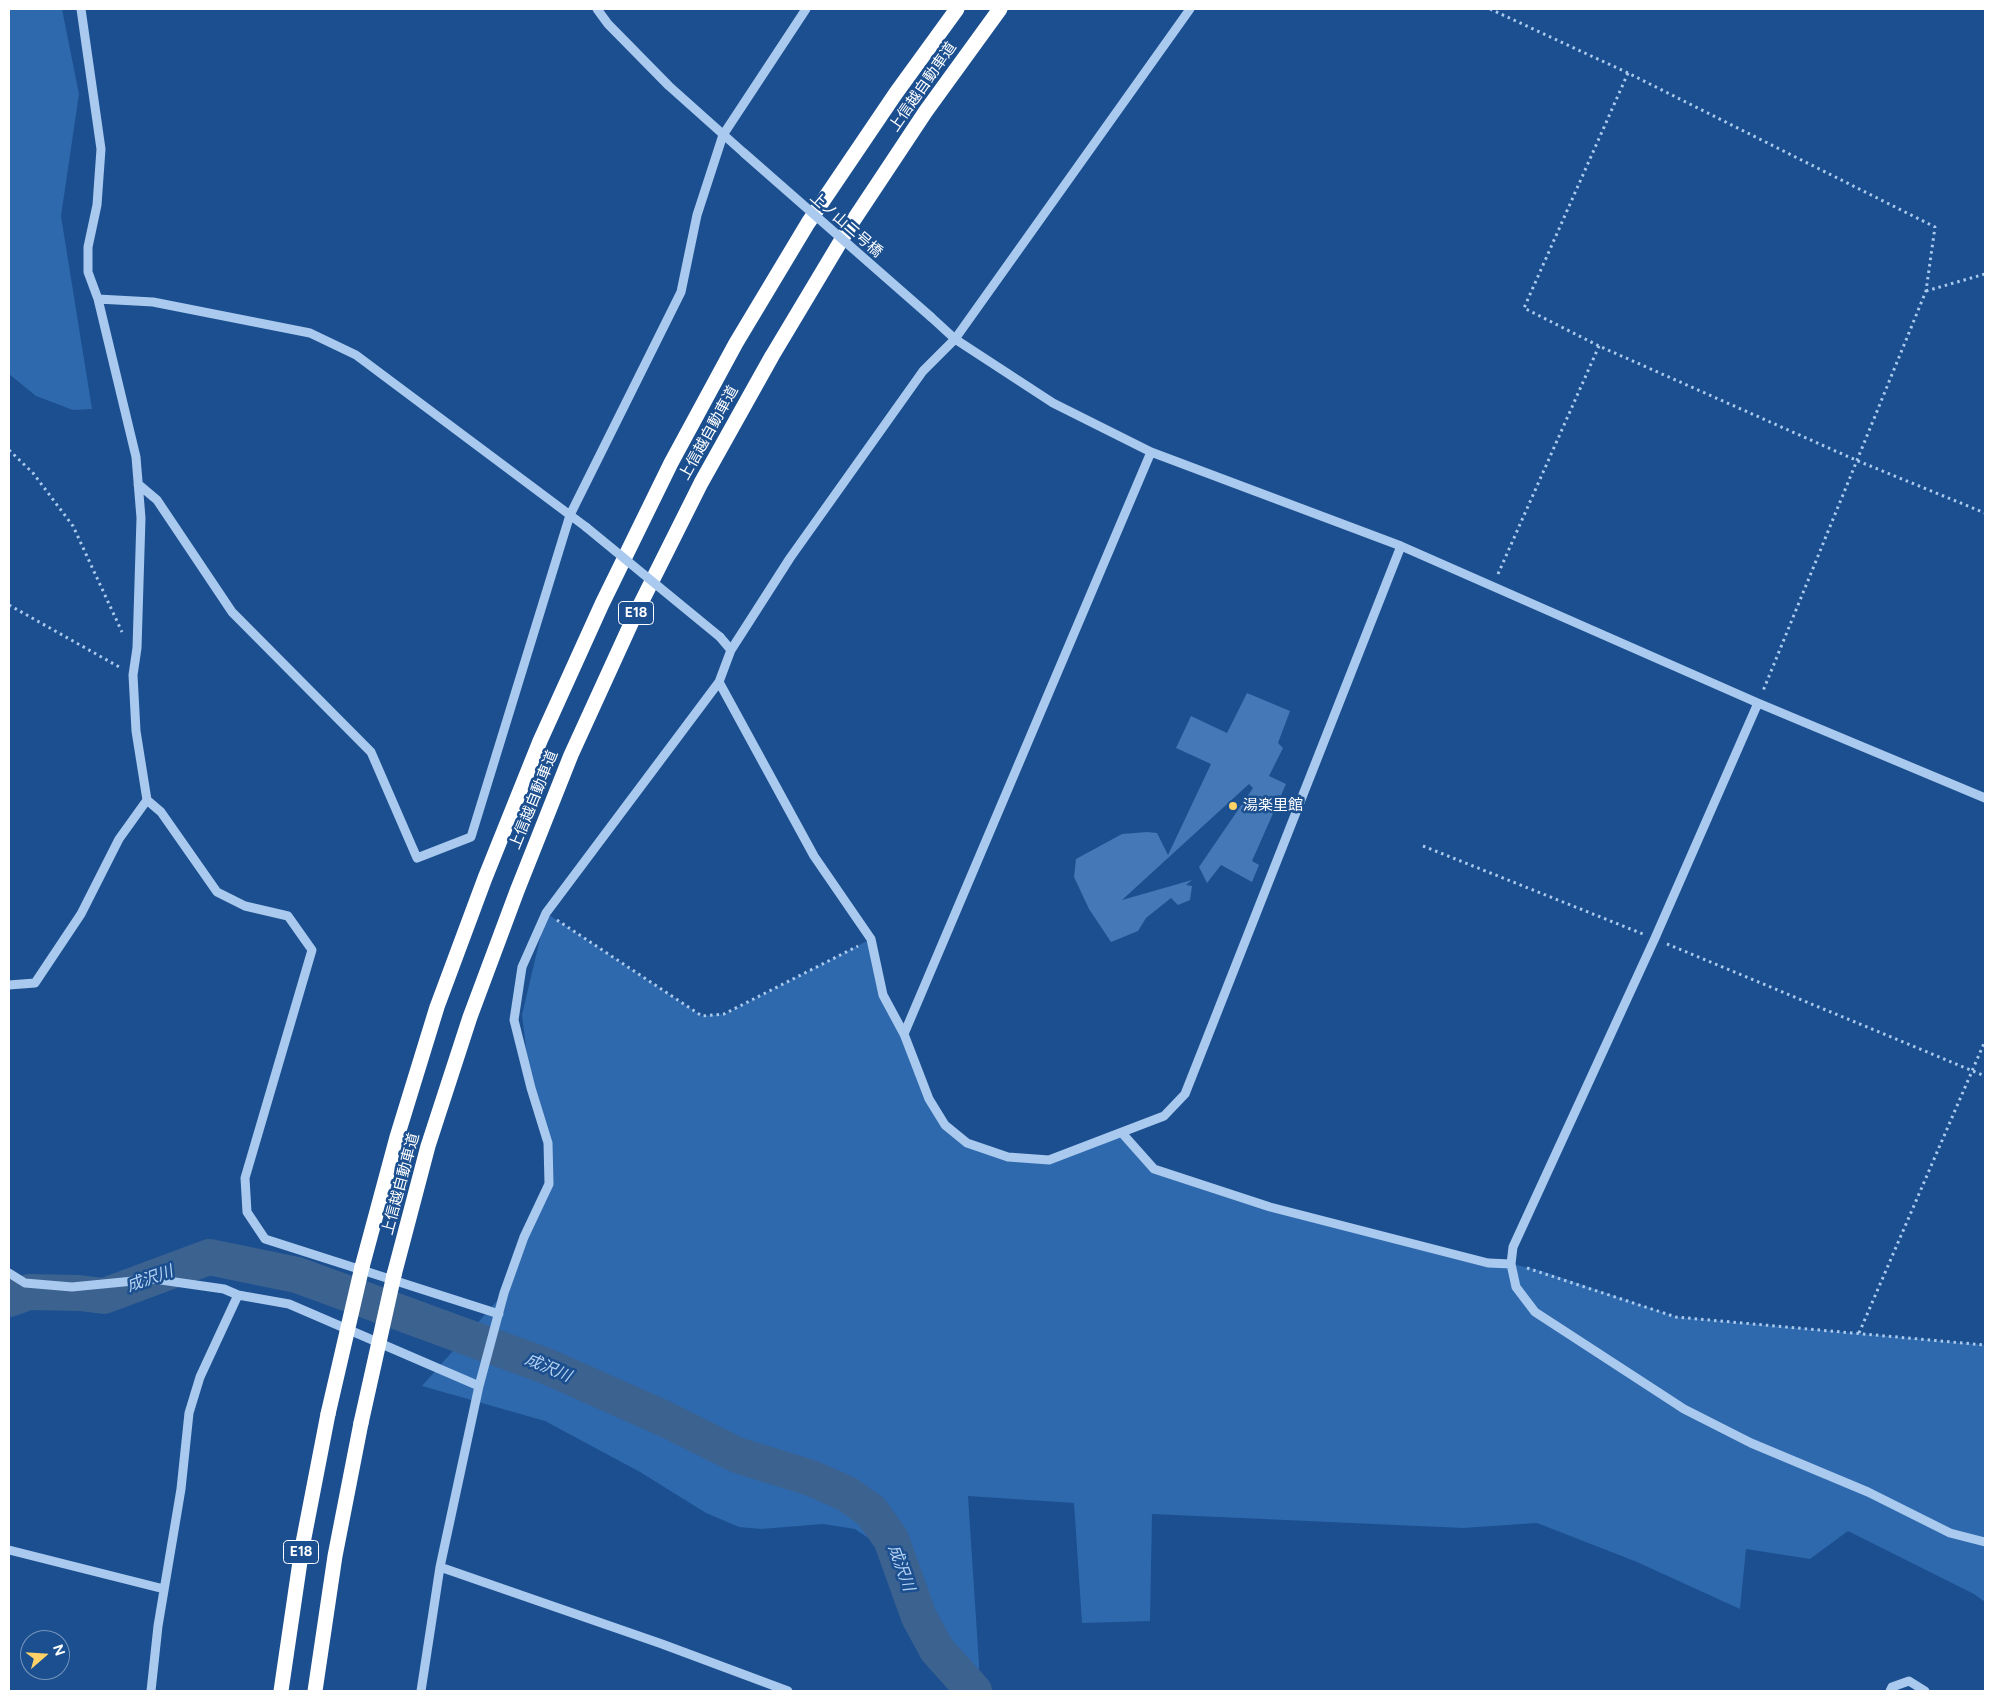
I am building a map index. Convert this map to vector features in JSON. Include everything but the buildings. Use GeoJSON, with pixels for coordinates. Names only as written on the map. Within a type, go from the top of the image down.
{"type":"FeatureCollection","features":[{"type":"Feature","properties":{"kind":"highway","name":"上信越自動車道"},"geometry":{"type":"LineString","coordinates":[[281,1691],[302,1548],[328,1414],[362,1267],[397,1137],[437,1007],[485,878],[540,741],[602,604],[670,463],[736,343],[808,223],[885,109],[957,9]]}},
{"type":"Feature","properties":{"kind":"highway","name":"上信越自動車道"},"geometry":{"type":"LineString","coordinates":[[315,1691],[335,1556],[361,1423],[394,1275],[428,1146],[470,1017],[571,755],[634,617],[701,483],[772,356],[846,232],[926,111],[1000,9]]}},
{"type":"Feature","properties":{"kind":"street"},"geometry":{"type":"LineString","coordinates":[[81,9],[101,149],[97,205],[88,247],[88,272],[98,299],[136,457],[140,518],[137,648],[133,675],[136,731],[147,800],[161,812],[217,892],[245,906],[288,916],[312,950],[245,1178],[247,1212],[265,1238],[499,1314]]}},
{"type":"Feature","properties":{"kind":"street","name":"上ノ山二号橋"},"geometry":{"type":"LineString","coordinates":[[597,9],[608,24],[669,86],[955,339],[1053,403],[1152,452],[1401,546],[1758,703],[1985,798]]}},
{"type":"Feature","properties":{"kind":"street"},"geometry":{"type":"LineString","coordinates":[[138,484],[156,500],[232,612],[371,752],[417,858],[471,837],[570,515],[680,292],[697,215],[723,135],[806,9]]}},
{"type":"Feature","properties":{"kind":"street"},"geometry":{"type":"LineString","coordinates":[[421,1691],[440,1567],[479,1386],[504,1294],[524,1237],[549,1184],[548,1143],[531,1088],[514,1020],[522,967],[546,913],[719,682],[731,650],[790,558],[923,371],[955,339],[1190,9]]}},
{"type":"Feature","properties":{"kind":"street"},"geometry":{"type":"LineString","coordinates":[[98,299],[153,302],[310,333],[356,355],[570,515],[720,637],[731,650]]}},
{"type":"Feature","properties":{"kind":"street"},"geometry":{"type":"LineString","coordinates":[[904,1034],[1152,452]]}},
{"type":"Feature","properties":{"kind":"street"},"geometry":{"type":"LineString","coordinates":[[719,682],[814,856],[870,939],[883,995],[904,1034],[930,1099],[945,1126],[967,1143],[1008,1157],[1049,1160],[1164,1116],[1185,1094],[1401,546]]}},
{"type":"Feature","properties":{"kind":"street"},"geometry":{"type":"LineString","coordinates":[[1758,703],[1655,938],[1513,1247],[1512,1264],[1516,1287],[1535,1312],[1684,1409],[1751,1443],[1868,1492],[1950,1533],[1985,1542]]}},
{"type":"Feature","properties":{"kind":"street"},"geometry":{"type":"LineString","coordinates":[[9,985],[35,983],[81,914],[119,839],[147,800]]}},
{"type":"Feature","properties":{"kind":"street"},"geometry":{"type":"LineString","coordinates":[[1122,1133],[1154,1169],[1270,1207],[1488,1263],[1512,1264]]}},
{"type":"Feature","properties":{"kind":"street"},"geometry":{"type":"LineString","coordinates":[[9,1273],[25,1283],[72,1287],[154,1279],[224,1289],[238,1295],[289,1304],[479,1386]]}},
{"type":"Feature","properties":{"kind":"street"},"geometry":{"type":"LineString","coordinates":[[151,1691],[164,1589],[181,1489],[189,1413],[200,1377],[238,1295]]}},
{"type":"Feature","properties":{"kind":"street"},"geometry":{"type":"LineString","coordinates":[[9,1550],[164,1589]]}},
{"type":"Feature","properties":{"kind":"street"},"geometry":{"type":"LineString","coordinates":[[440,1567],[662,1644],[788,1691]]}},
{"type":"Feature","properties":{"kind":"street"},"geometry":{"type":"LineString","coordinates":[[1890,1691],[1892,1688],[1909,1681],[1924,1691]]}},
{"type":"Feature","properties":{"kind":"path"},"geometry":{"type":"LineString","coordinates":[[1490,9],[1628,73],[1935,227],[1926,291],[1758,703]]}},
{"type":"Feature","properties":{"kind":"path"},"geometry":{"type":"LineString","coordinates":[[1628,73],[1524,308],[1598,346],[1858,461],[1985,513]]}},
{"type":"Feature","properties":{"kind":"path"},"geometry":{"type":"LineString","coordinates":[[1926,291],[1985,274]]}},
{"type":"Feature","properties":{"kind":"path"},"geometry":{"type":"LineString","coordinates":[[1493,586],[1598,346]]}},
{"type":"Feature","properties":{"kind":"path"},"geometry":{"type":"LineString","coordinates":[[9,450],[33,473],[73,526],[123,634],[137,648]]}},
{"type":"Feature","properties":{"kind":"path"},"geometry":{"type":"LineString","coordinates":[[9,605],[133,675]]}},
{"type":"Feature","properties":{"kind":"path"},"geometry":{"type":"LineString","coordinates":[[1423,846],[1655,938],[1985,1076]]}},
{"type":"Feature","properties":{"kind":"path"},"geometry":{"type":"LineString","coordinates":[[546,913],[702,1016],[724,1014],[870,939]]}},
{"type":"Feature","properties":{"kind":"path"},"geometry":{"type":"LineString","coordinates":[[1859,1333],[1985,1041]]}},
{"type":"Feature","properties":{"kind":"path"},"geometry":{"type":"LineString","coordinates":[[1512,1264],[1542,1272],[1676,1317],[1985,1345]]}},
{"type":"Feature","properties":{"kind":"shaded area"},"geometry":{"type":"Polygon","coordinates":[[[9,9],[62,9],[79,94],[61,216],[92,409],[73,410],[36,396],[9,374],[9,9]]]}},
{"type":"Feature","properties":{"kind":"shaded area"},"geometry":{"type":"Polygon","coordinates":[[[546,913],[702,1016],[725,1014],[871,939],[883,995],[945,1125],[967,1143],[1008,1157],[1049,1160],[1122,1133],[1154,1169],[1270,1207],[1542,1271],[1676,1317],[1985,1345],[1985,1602],[1974,1594],[1848,1531],[1810,1559],[1746,1549],[1740,1609],[1637,1562],[1537,1523],[1463,1528],[1152,1514],[1150,1621],[1082,1623],[1074,1503],[968,1496],[979,1687],[947,1652],[933,1623],[899,1565],[888,1551],[855,1529],[823,1524],[761,1529],[739,1527],[706,1513],[640,1472],[545,1421],[422,1386],[504,1293],[549,1184],[548,1143],[531,1088],[522,1015],[546,913]]]}},
{"type":"Feature","properties":{"kind":"waterway","name":"成沢川"},"geometry":{"type":"LineString","coordinates":[[9,1299],[29,1292],[79,1293],[104,1296],[209,1257],[297,1275],[546,1366],[665,1419],[737,1455],[811,1478],[847,1494],[871,1511],[891,1539],[919,1617],[937,1650],[974,1691]]}},
{"type":"Feature","properties":{"kind":"place","name":"湯楽里館"},"geometry":{"type":"Point","coordinates":[1233,806]}}]}
